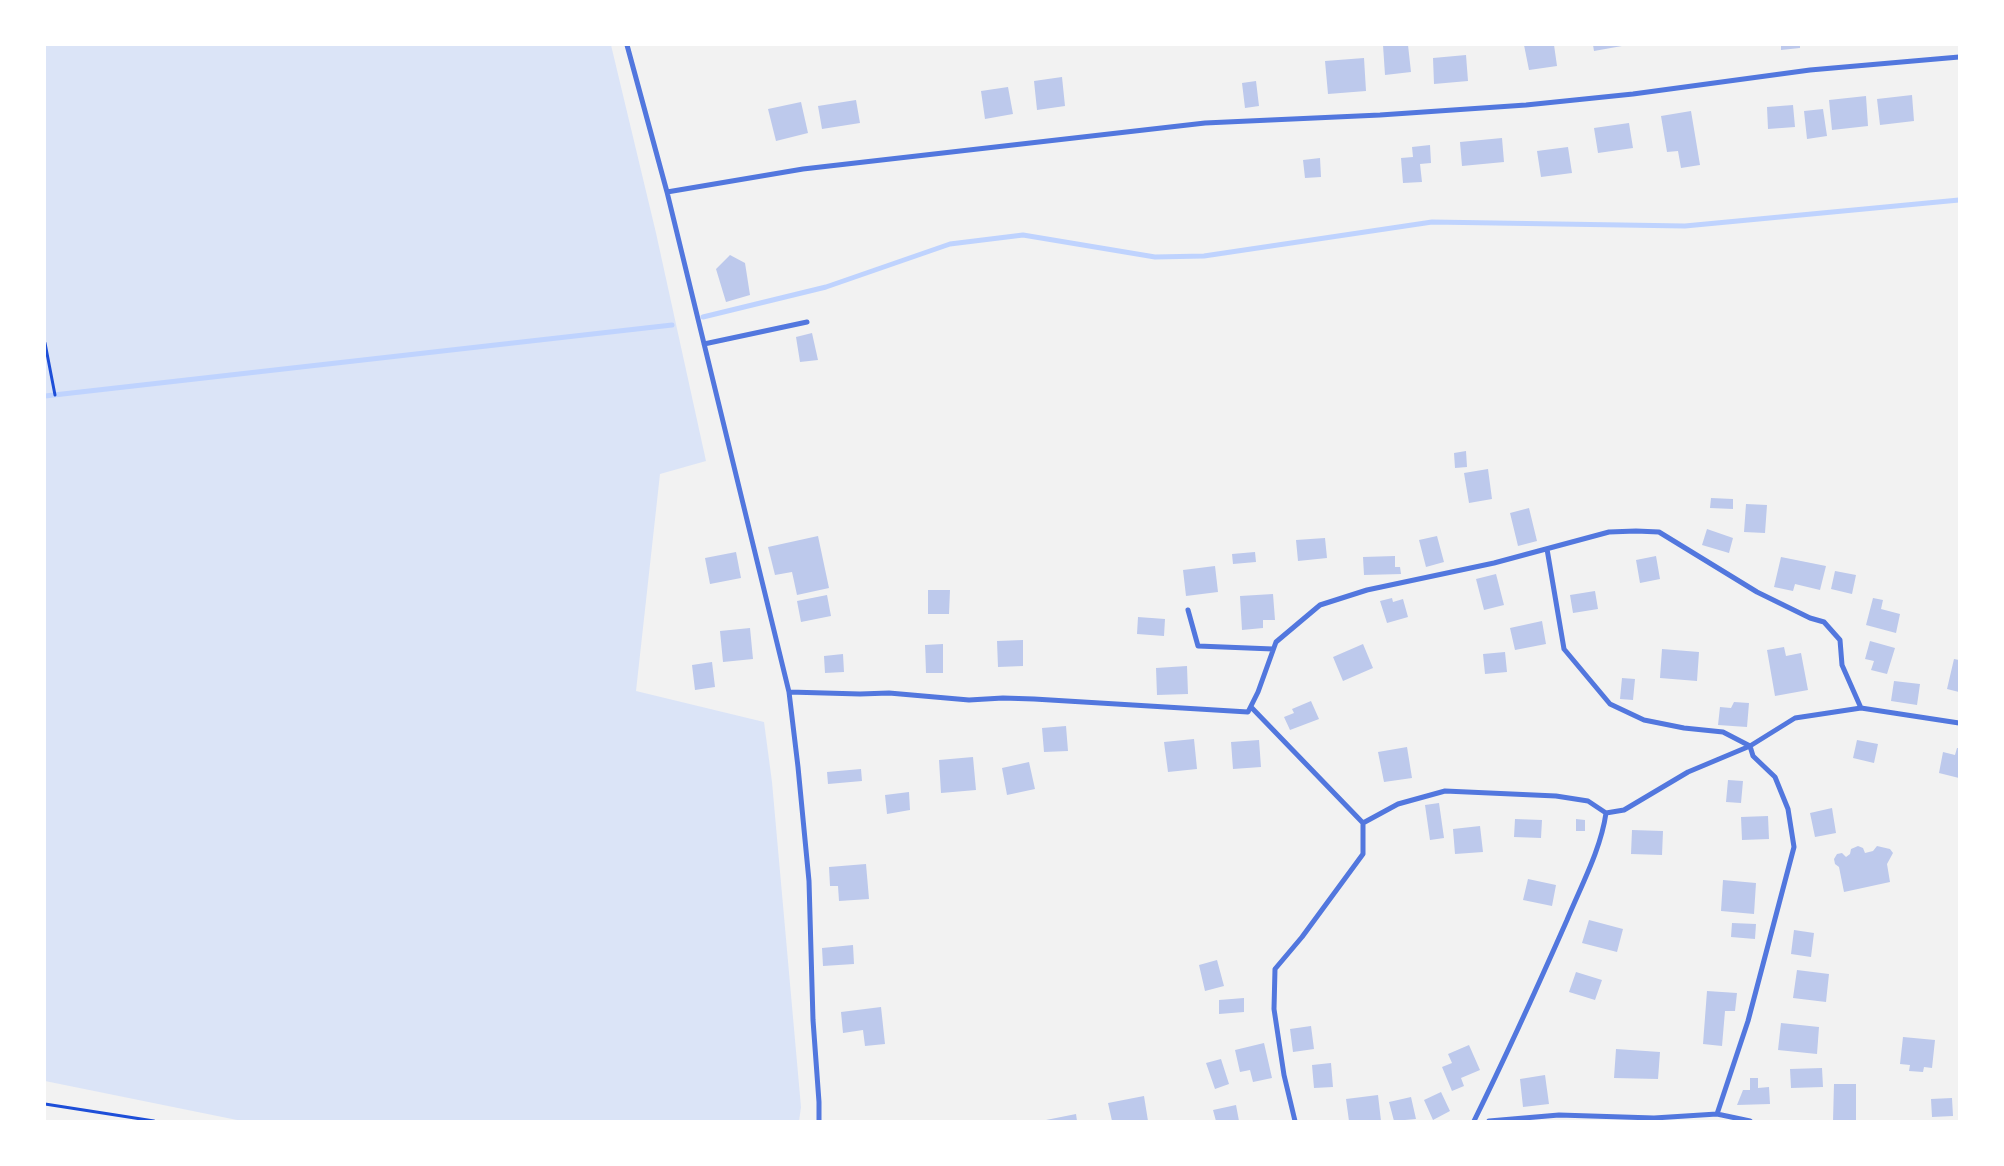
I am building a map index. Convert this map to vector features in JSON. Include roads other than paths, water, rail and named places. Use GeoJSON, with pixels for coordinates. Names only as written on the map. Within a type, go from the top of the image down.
{"type":"FeatureCollection","features":[{"type":"Feature","properties":{"kind":"street"},"geometry":{"type":"LineString","coordinates":[[627,45],[667,192],[789,692],[809,881],[813,1020],[819,1121]]}},
{"type":"Feature","properties":{"kind":"street"},"geometry":{"type":"LineString","coordinates":[[667,192],[803,169],[1205,123],[1380,115],[1526,105],[1633,94],[1810,70],[1959,57]]}},
{"type":"Feature","properties":{"kind":"street"},"geometry":{"type":"LineString","coordinates":[[704,344],[807,322]]}},
{"type":"Feature","properties":{"kind":"street"},"geometry":{"type":"LineString","coordinates":[[789,692],[889,694],[969,700],[1034,699],[1248,712],[1276,642],[1320,605],[1367,590],[1416,581],[1609,532],[1659,532],[1757,592],[1810,618],[1824,622],[1840,640],[1842,665],[1861,708]]}},
{"type":"Feature","properties":{"kind":"street"},"geometry":{"type":"LineString","coordinates":[[1547,549],[1564,649],[1610,704],[1644,720],[1684,728],[1723,732],[1750,746],[1753,756],[1775,777],[1788,809],[1794,847],[1748,1022],[1717,1114]]}},
{"type":"Feature","properties":{"kind":"street"},"geometry":{"type":"LineString","coordinates":[[1188,610],[1198,646],[1273,649]]}},
{"type":"Feature","properties":{"kind":"street"},"geometry":{"type":"LineString","coordinates":[[1251,708],[1362,823],[1362,854],[1302,937],[1275,969],[1274,1009],[1284,1075],[1295,1121]]}},
{"type":"Feature","properties":{"kind":"street"},"geometry":{"type":"LineString","coordinates":[[1362,823],[1398,804],[1445,791],[1556,796],[1588,801],[1606,813],[1624,810],[1688,772],[1750,746],[1795,718],[1861,708],[1959,723]]}},
{"type":"Feature","properties":{"kind":"street"},"geometry":{"type":"LineString","coordinates":[[1474,1121],[1524,1018],[1579,891],[1604,828],[1606,813]]}},
{"type":"Feature","properties":{"kind":"street"},"geometry":{"type":"LineString","coordinates":[[1489,1121],[1559,1115],[1654,1120],[1717,1114],[1750,1121]]}},
{"type":"Feature","properties":{"kind":"waterway"},"geometry":{"type":"LineString","coordinates":[[703,317],[826,287],[950,244],[1023,235],[1155,257],[1204,256],[1432,222],[1685,226],[1959,200]]}},
{"type":"Feature","properties":{"kind":"waterway"},"geometry":{"type":"LineString","coordinates":[[45,396],[672,325]]}}]}
